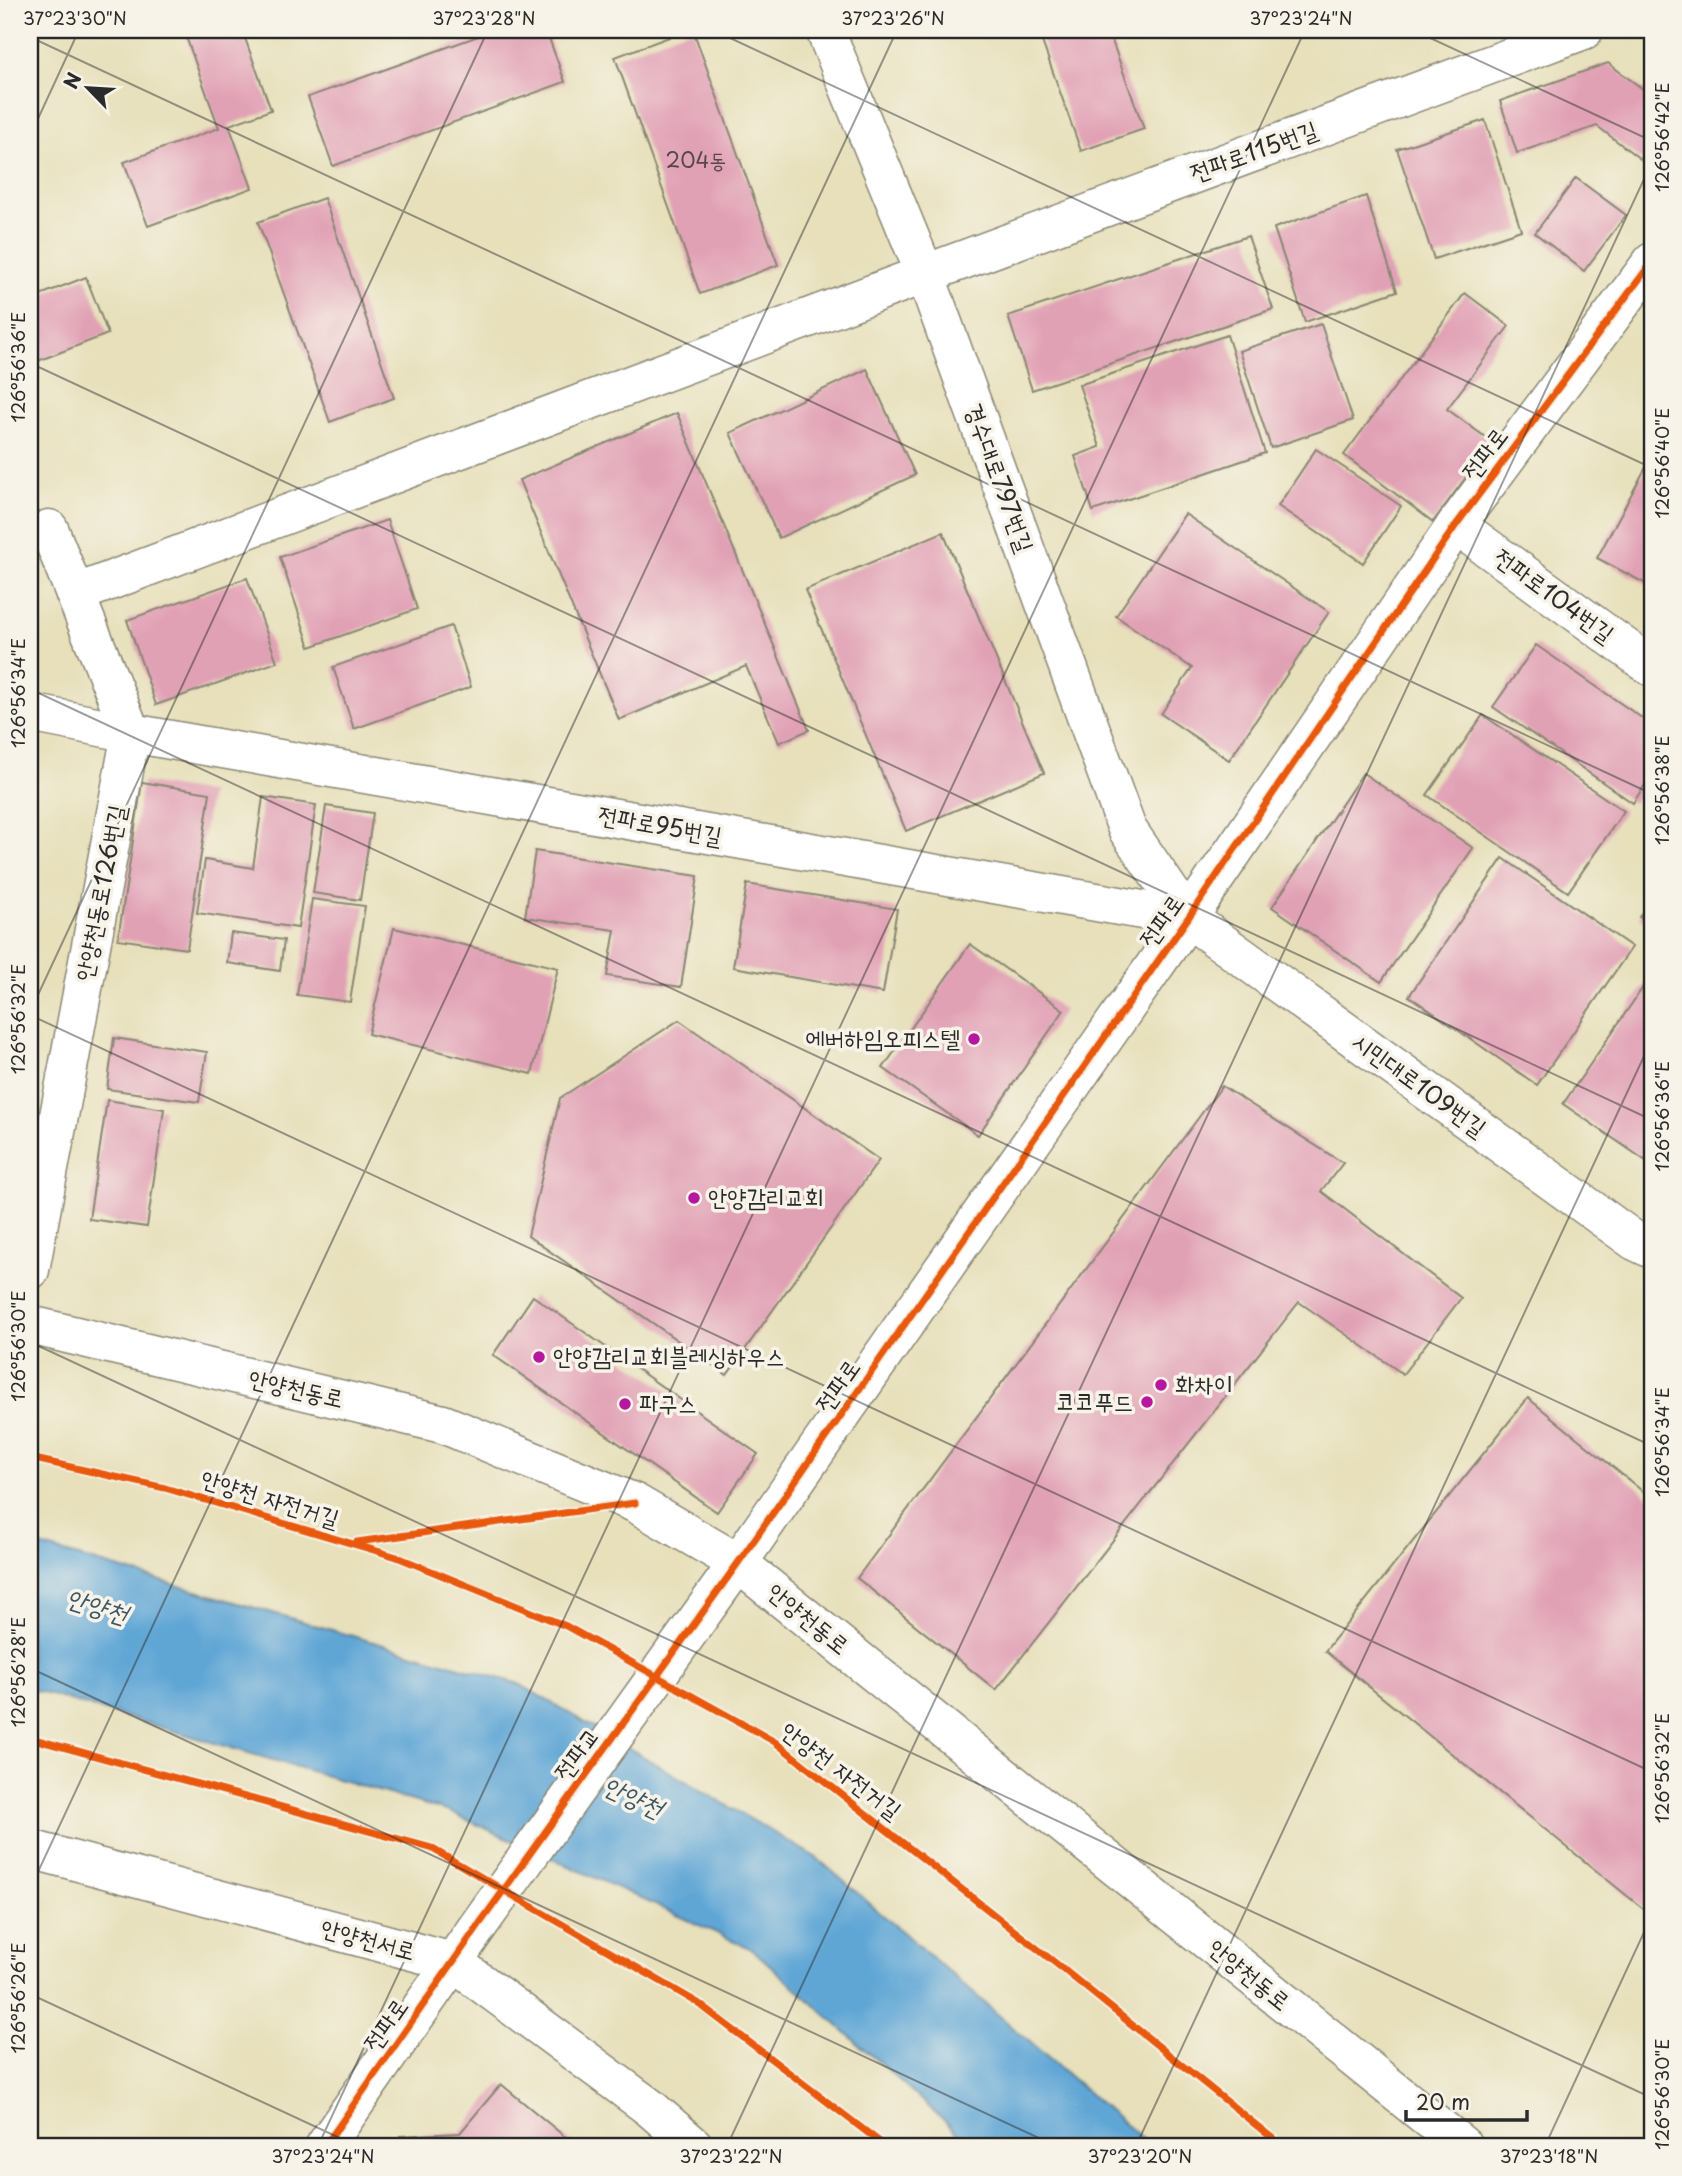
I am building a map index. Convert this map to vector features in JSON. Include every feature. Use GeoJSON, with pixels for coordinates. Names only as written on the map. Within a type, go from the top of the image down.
{"type":"FeatureCollection","features":[{"type":"Feature","properties":{"kind":"street","name":"경수대로797번길"},"geometry":{"type":"LineString","coordinates":[[825,30],[925,274],[1127,829],[1188,918]]}},
{"type":"Feature","properties":{"kind":"street","name":"전파로115번길"},"geometry":{"type":"LineString","coordinates":[[75,594],[925,274],[1584,30]]}},
{"type":"Feature","properties":{"kind":"street","name":"전파로"},"geometry":{"type":"LineString","coordinates":[[708,1605],[1188,918],[1456,526],[1652,262]]}},
{"type":"Feature","properties":{"kind":"street","name":"전파로104번길"},"geometry":{"type":"LineString","coordinates":[[1456,526],[1652,667]]}},
{"type":"Feature","properties":{"kind":"street"},"geometry":{"type":"LineString","coordinates":[[50,529],[131,733]]}},
{"type":"Feature","properties":{"kind":"street","name":"전파로95번길"},"geometry":{"type":"LineString","coordinates":[[30,713],[1188,918]]}},
{"type":"Feature","properties":{"kind":"street","name":"안양천동로126번길"},"geometry":{"type":"LineString","coordinates":[[30,1270],[131,733]]}},
{"type":"Feature","properties":{"kind":"street","name":"시민대로109번길"},"geometry":{"type":"LineString","coordinates":[[1188,918],[1635,1241],[1652,1249]]}},
{"type":"Feature","properties":{"kind":"street","name":"안양천동로"},"geometry":{"type":"LineString","coordinates":[[30,1325],[443,1424],[635,1503],[738,1563],[1463,2146]]}},
{"type":"Feature","properties":{"kind":"street","name":"전파교"},"geometry":{"type":"LineString","coordinates":[[478,1926],[708,1605]]}},
{"type":"Feature","properties":{"kind":"street","name":"안양천서로"},"geometry":{"type":"LineString","coordinates":[[30,1849],[453,1962],[649,2107],[694,2146]]}},
{"type":"Feature","properties":{"kind":"street","name":"전파로"},"geometry":{"type":"LineString","coordinates":[[325,2146],[478,1926]]}},
{"type":"Feature","properties":{"kind":"water","name":"안양천"},"geometry":{"type":"Polygon","coordinates":[[[30,1543],[519,1684],[817,1858],[1150,2146],[973,2146],[752,1949],[450,1812],[30,1689],[30,1543]]]}},
{"type":"Feature","properties":{"kind":"building"},"geometry":{"type":"Polygon","coordinates":[[[198,30],[242,30],[271,110],[229,125],[252,188],[148,226],[124,162],[219,128],[185,34],[198,30]]]}},
{"type":"Feature","properties":{"kind":"building"},"geometry":{"type":"Polygon","coordinates":[[[495,30],[546,30],[565,82],[333,166],[308,97],[495,30]]]}},
{"type":"Feature","properties":{"kind":"building"},"geometry":{"type":"Polygon","coordinates":[[[693,30],[778,265],[700,294],[615,57],[693,30]]]}},
{"type":"Feature","properties":{"kind":"building"},"geometry":{"type":"Polygon","coordinates":[[[1038,30],[1108,30],[1144,129],[1081,151],[1038,30]]]}},
{"type":"Feature","properties":{"kind":"building"},"geometry":{"type":"Polygon","coordinates":[[[1608,63],[1652,96],[1652,168],[1597,126],[1517,153],[1500,101],[1608,63]]]}},
{"type":"Feature","properties":{"kind":"building"},"geometry":{"type":"Polygon","coordinates":[[[1485,120],[1521,230],[1434,259],[1397,149],[1485,120]]]}},
{"type":"Feature","properties":{"kind":"building"},"geometry":{"type":"Polygon","coordinates":[[[1576,178],[1626,215],[1584,271],[1535,233],[1576,178]]]}},
{"type":"Feature","properties":{"kind":"building"},"geometry":{"type":"Polygon","coordinates":[[[1366,196],[1397,291],[1305,322],[1274,228],[1366,196]]]}},
{"type":"Feature","properties":{"kind":"building"},"geometry":{"type":"Polygon","coordinates":[[[324,198],[394,398],[330,422],[258,222],[324,198]]]}},
{"type":"Feature","properties":{"kind":"building"},"geometry":{"type":"Polygon","coordinates":[[[1248,236],[1273,309],[1032,390],[1008,316],[1248,236]]]}},
{"type":"Feature","properties":{"kind":"building"},"geometry":{"type":"Polygon","coordinates":[[[86,277],[108,334],[30,364],[30,284],[35,297],[86,277]]]}},
{"type":"Feature","properties":{"kind":"building"},"geometry":{"type":"Polygon","coordinates":[[[1465,293],[1509,326],[1447,409],[1492,442],[1433,522],[1344,455],[1465,293]]]}},
{"type":"Feature","properties":{"kind":"building"},"geometry":{"type":"Polygon","coordinates":[[[1321,324],[1353,420],[1271,448],[1239,351],[1321,324]]]}},
{"type":"Feature","properties":{"kind":"building"},"geometry":{"type":"Polygon","coordinates":[[[1227,335],[1265,453],[1093,511],[1075,456],[1100,447],[1079,385],[1227,335]]]}},
{"type":"Feature","properties":{"kind":"building"},"geometry":{"type":"Polygon","coordinates":[[[867,369],[915,475],[779,538],[730,433],[867,369]]]}},
{"type":"Feature","properties":{"kind":"building"},"geometry":{"type":"Polygon","coordinates":[[[677,413],[809,730],[779,743],[746,666],[619,720],[519,480],[677,413]]]}},
{"type":"Feature","properties":{"kind":"building"},"geometry":{"type":"Polygon","coordinates":[[[1316,449],[1401,506],[1363,563],[1278,506],[1316,449]]]}},
{"type":"Feature","properties":{"kind":"building"},"geometry":{"type":"Polygon","coordinates":[[[1652,456],[1652,587],[1597,558],[1652,456]]]}},
{"type":"Feature","properties":{"kind":"building"},"geometry":{"type":"Polygon","coordinates":[[[1185,514],[1329,612],[1229,760],[1161,714],[1192,668],[1116,616],[1185,514]]]}},
{"type":"Feature","properties":{"kind":"building"},"geometry":{"type":"Polygon","coordinates":[[[387,520],[417,609],[310,647],[280,557],[387,520]]]}},
{"type":"Feature","properties":{"kind":"building"},"geometry":{"type":"Polygon","coordinates":[[[943,532],[1044,773],[906,831],[805,590],[943,532]]]}},
{"type":"Feature","properties":{"kind":"building"},"geometry":{"type":"Polygon","coordinates":[[[247,578],[277,662],[156,705],[127,620],[247,578]]]}},
{"type":"Feature","properties":{"kind":"building"},"geometry":{"type":"Polygon","coordinates":[[[451,626],[471,687],[354,729],[333,667],[451,626]]]}},
{"type":"Feature","properties":{"kind":"building"},"geometry":{"type":"Polygon","coordinates":[[[1536,645],[1652,725],[1652,774],[1633,803],[1493,707],[1536,645]]]}},
{"type":"Feature","properties":{"kind":"building"},"geometry":{"type":"Polygon","coordinates":[[[1483,715],[1624,811],[1568,892],[1427,795],[1483,715]]]}},
{"type":"Feature","properties":{"kind":"building"},"geometry":{"type":"Polygon","coordinates":[[[1363,773],[1473,848],[1381,982],[1272,907],[1363,773]]]}},
{"type":"Feature","properties":{"kind":"building"},"geometry":{"type":"Polygon","coordinates":[[[142,782],[210,793],[187,949],[118,939],[142,782]]]}},
{"type":"Feature","properties":{"kind":"building"},"geometry":{"type":"Polygon","coordinates":[[[263,797],[316,805],[298,928],[197,913],[205,860],[253,868],[263,797]]]}},
{"type":"Feature","properties":{"kind":"building"},"geometry":{"type":"Polygon","coordinates":[[[326,806],[373,813],[360,900],[313,893],[326,806]]]}},
{"type":"Feature","properties":{"kind":"building"},"geometry":{"type":"Polygon","coordinates":[[[535,851],[698,876],[681,987],[607,976],[615,930],[525,917],[535,851]]]}},
{"type":"Feature","properties":{"kind":"building"},"geometry":{"type":"Polygon","coordinates":[[[1503,858],[1632,947],[1537,1085],[1409,996],[1503,858]]]}},
{"type":"Feature","properties":{"kind":"building"},"geometry":{"type":"Polygon","coordinates":[[[747,884],[897,909],[883,993],[733,967],[747,884]]]}},
{"type":"Feature","properties":{"kind":"building"},"geometry":{"type":"Polygon","coordinates":[[[1652,898],[1652,926],[1639,917],[1652,898]]]}},
{"type":"Feature","properties":{"kind":"building"},"geometry":{"type":"Polygon","coordinates":[[[312,899],[365,906],[350,1002],[297,995],[312,899]]]}},
{"type":"Feature","properties":{"kind":"building"},"geometry":{"type":"Polygon","coordinates":[[[394,928],[558,968],[532,1074],[368,1034],[394,928]]]}},
{"type":"Feature","properties":{"kind":"building"},"geometry":{"type":"Polygon","coordinates":[[[231,933],[284,940],[280,971],[227,963],[231,933]]]}},
{"type":"Feature","properties":{"kind":"building","name":"에버하임오피스텔"},"geometry":{"type":"Polygon","coordinates":[[[970,944],[1064,1010],[978,1135],[883,1068],[970,944]]]}},
{"type":"Feature","properties":{"kind":"building"},"geometry":{"type":"Polygon","coordinates":[[[1648,980],[1652,983],[1652,1165],[1563,1104],[1648,980]]]}},
{"type":"Feature","properties":{"kind":"building","name":"안양감리교회"},"geometry":{"type":"Polygon","coordinates":[[[679,1020],[879,1160],[727,1375],[528,1236],[560,1098],[679,1020]]]}},
{"type":"Feature","properties":{"kind":"building"},"geometry":{"type":"Polygon","coordinates":[[[114,1038],[207,1052],[199,1102],[107,1089],[114,1038]]]}},
{"type":"Feature","properties":{"kind":"building"},"geometry":{"type":"Polygon","coordinates":[[[1222,1086],[1343,1163],[1321,1191],[1461,1298],[1403,1374],[1299,1302],[996,1690],[857,1578],[1222,1086]]]}},
{"type":"Feature","properties":{"kind":"building"},"geometry":{"type":"Polygon","coordinates":[[[107,1100],[164,1109],[147,1227],[89,1219],[107,1100]]]}},
{"type":"Feature","properties":{"kind":"building","name":"파구스"},"geometry":{"type":"Polygon","coordinates":[[[533,1296],[758,1454],[717,1512],[493,1355],[533,1296]]]}},
{"type":"Feature","properties":{"kind":"building"},"geometry":{"type":"Polygon","coordinates":[[[1528,1398],[1652,1499],[1652,1916],[1325,1651],[1528,1398]]]}},
{"type":"Feature","properties":{"kind":"building"},"geometry":{"type":"Polygon","coordinates":[[[501,2084],[576,2146],[400,2146],[400,2136],[460,2133],[501,2084]]]}},
{"type":"Feature","properties":{"kind":"cycle path"},"geometry":{"type":"LineString","coordinates":[[325,2146],[478,1926],[738,1563],[1188,918],[1456,525],[1652,262]]}},
{"type":"Feature","properties":{"kind":"cycle path","name":"안양천 자전거길"},"geometry":{"type":"LineString","coordinates":[[30,1458],[165,1488],[397,1557],[566,1626],[775,1742],[1282,2146]]}},
{"type":"Feature","properties":{"kind":"cycle path"},"geometry":{"type":"LineString","coordinates":[[357,1542],[635,1503]]}},
{"type":"Feature","properties":{"kind":"cycle path"},"geometry":{"type":"LineString","coordinates":[[30,1738],[431,1848],[698,2003],[885,2146]]}},
{"type":"Feature","properties":{"kind":"place","name":"에버하임오피스텔"},"geometry":{"type":"Point","coordinates":[974,1039]}},
{"type":"Feature","properties":{"kind":"place","name":"안양감리교회"},"geometry":{"type":"Point","coordinates":[694,1198]}},
{"type":"Feature","properties":{"kind":"place","name":"안양감리교회블레싱하우스"},"geometry":{"type":"Point","coordinates":[539,1357]}},
{"type":"Feature","properties":{"kind":"place","name":"화차이"},"geometry":{"type":"Point","coordinates":[1161,1385]}},
{"type":"Feature","properties":{"kind":"place","name":"코코푸드"},"geometry":{"type":"Point","coordinates":[1147,1402]}},
{"type":"Feature","properties":{"kind":"place","name":"파구스"},"geometry":{"type":"Point","coordinates":[625,1404]}}]}
